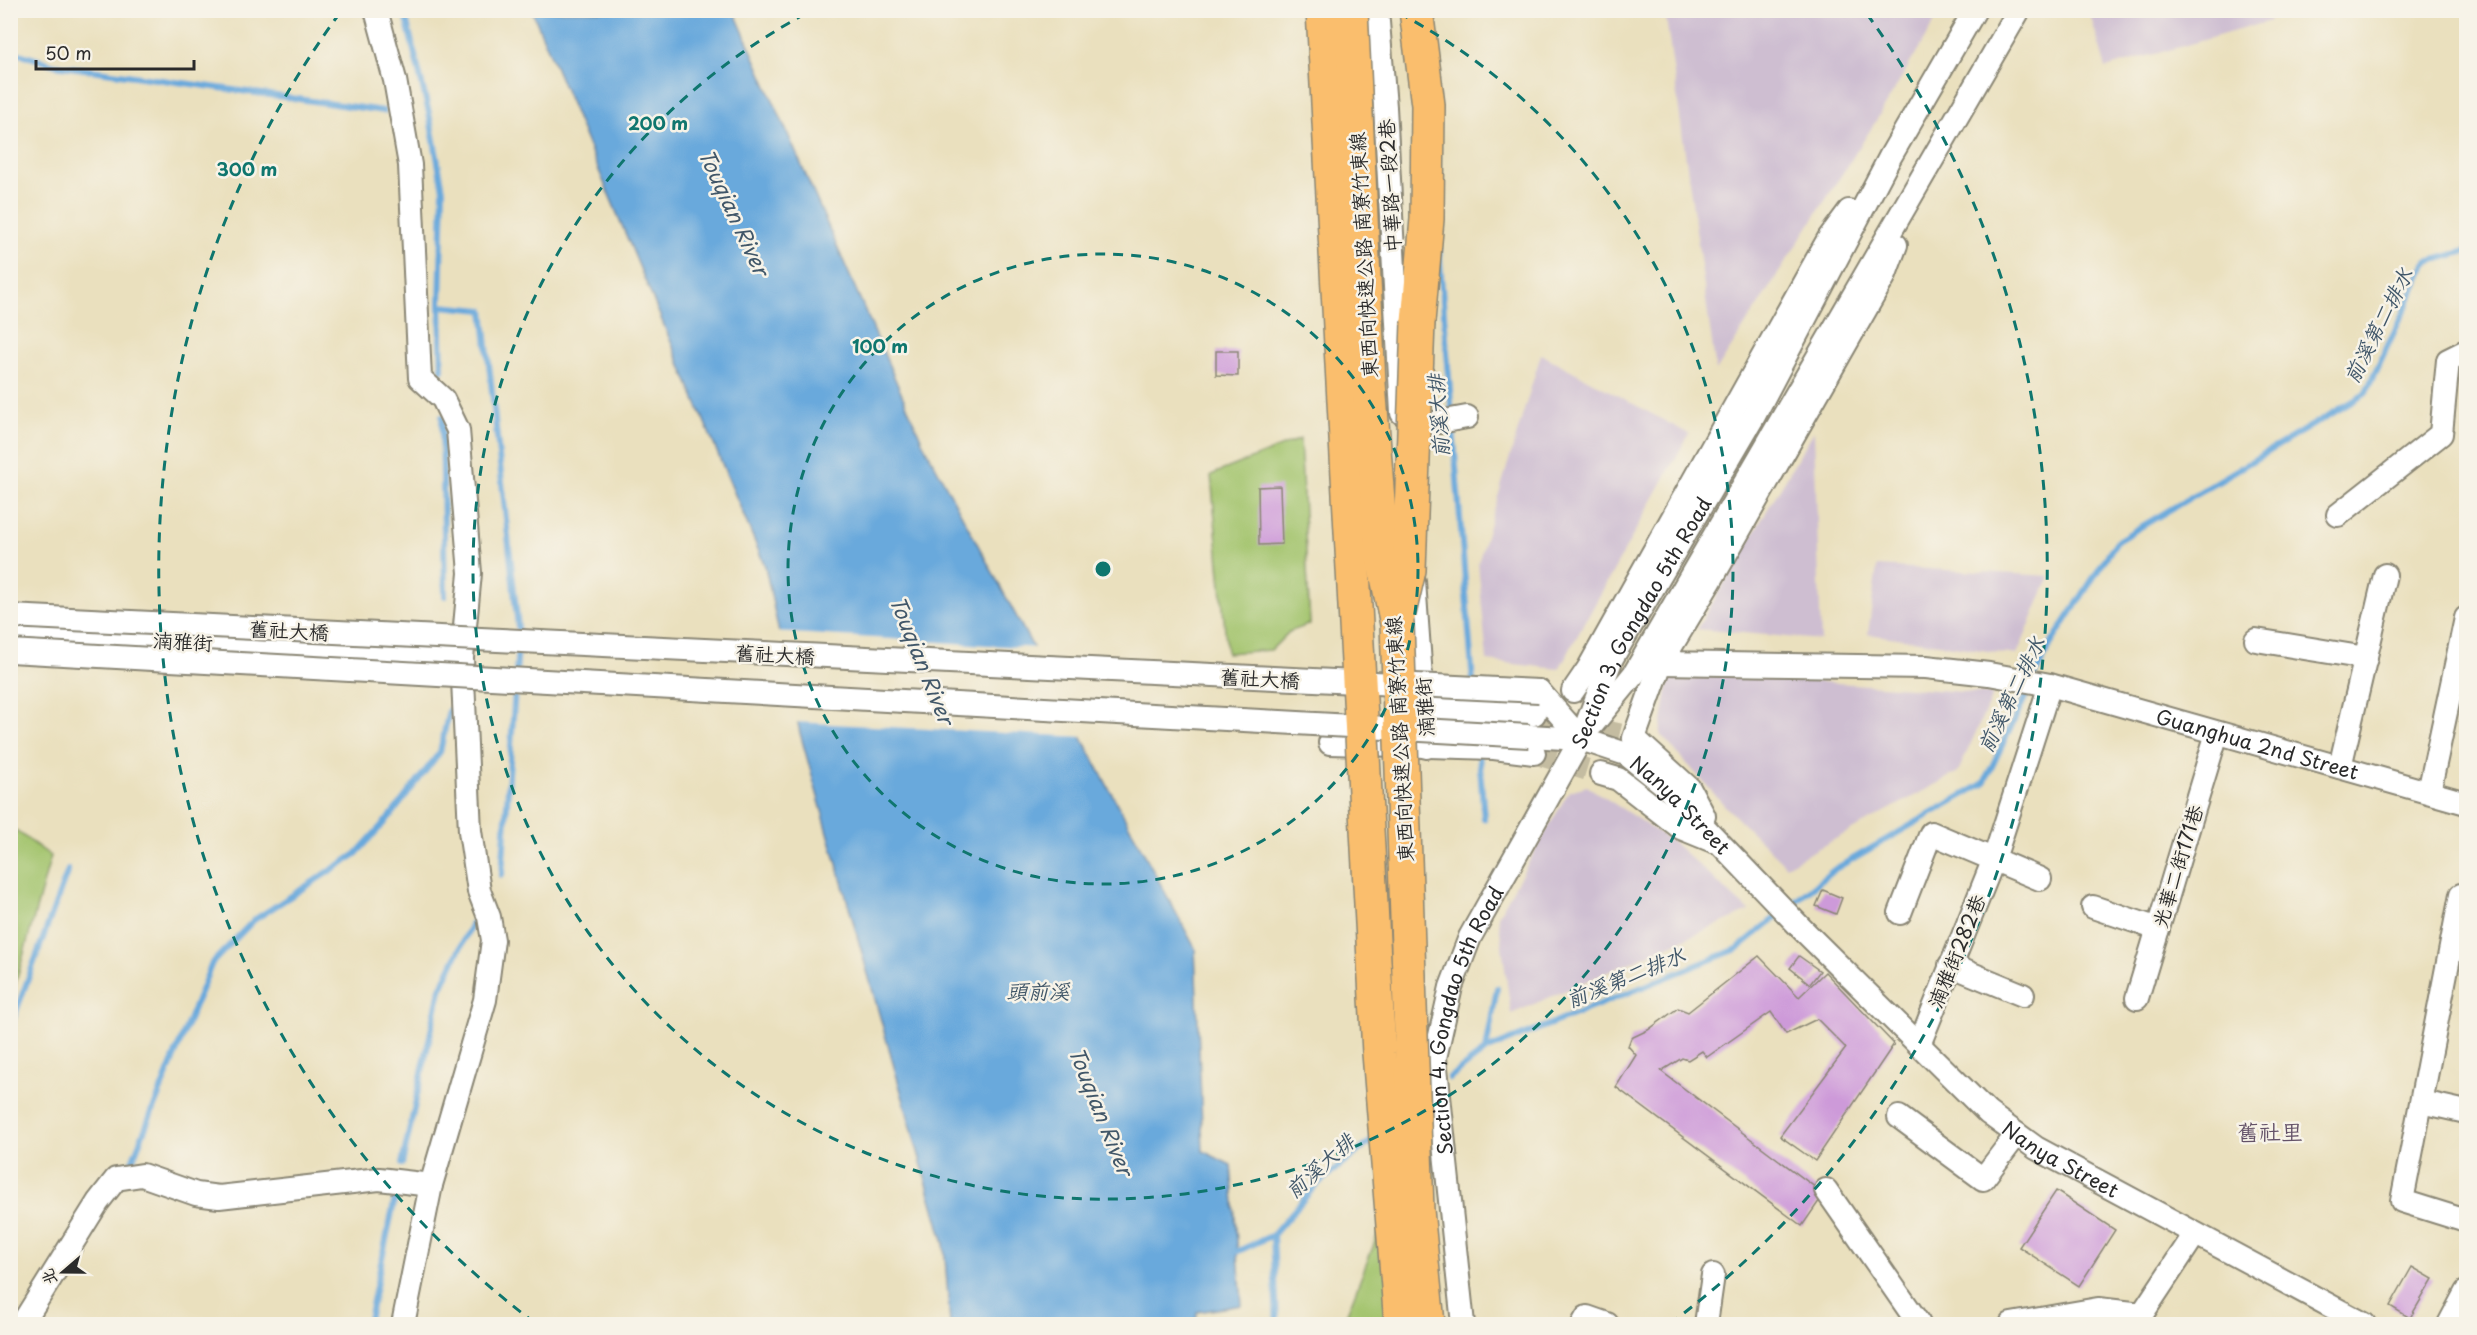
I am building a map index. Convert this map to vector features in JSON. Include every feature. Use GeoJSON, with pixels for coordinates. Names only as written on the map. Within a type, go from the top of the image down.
{"type":"FeatureCollection","features":[{"type":"Feature","properties":{"kind":"highway","name":"東西向快速公路 南寮竹東線"},"geometry":{"type":"LineString","coordinates":[[1323,10],[1379,1053],[1401,1324]]}},
{"type":"Feature","properties":{"kind":"highway","name":"東西向快速公路 南寮竹東線"},"geometry":{"type":"LineString","coordinates":[[1351,10],[1369,383],[1382,553],[1397,624],[1417,1210],[1428,1324]]}},
{"type":"Feature","properties":{"kind":"highway"},"geometry":{"type":"LineString","coordinates":[[1397,624],[1409,570],[1418,322],[1427,219],[1428,105],[1416,10]]}},
{"type":"Feature","properties":{"kind":"street"},"geometry":{"type":"LineString","coordinates":[[376,10],[395,80],[410,165],[420,378],[443,399],[458,430],[470,573],[462,658],[470,831],[479,891],[489,917],[494,940],[485,1000],[431,1185],[403,1324]]}},
{"type":"Feature","properties":{"kind":"street","name":"中華路一段2巷"},"geometry":{"type":"LineString","coordinates":[[1377,10],[1385,107],[1398,362],[1421,667]]}},
{"type":"Feature","properties":{"kind":"street","name":"Section 3, Gongdao 5th Road"},"geometry":{"type":"LineString","coordinates":[[1581,739],[1612,658],[1754,416],[1890,157],[1975,10]]}},
{"type":"Feature","properties":{"kind":"street","name":"Section 3, Gongdao 5th Road"},"geometry":{"type":"LineString","coordinates":[[1581,739],[1634,674],[2019,10]]}},
{"type":"Feature","properties":{"kind":"street","name":"Section 3, Gongdao 5th Road"},"geometry":{"type":"LineString","coordinates":[[1573,691],[1828,238],[1890,157]]}},
{"type":"Feature","properties":{"kind":"street","name":"Section 3, Gongdao 5th Road"},"geometry":{"type":"LineString","coordinates":[[1720,844],[1689,788],[1634,738],[1661,663],[1712,580],[1884,277],[1919,185]]}},
{"type":"Feature","properties":{"kind":"street"},"geometry":{"type":"LineString","coordinates":[[2338,515],[2441,434],[2448,360],[2466,351]]}},
{"type":"Feature","properties":{"kind":"street","name":"中華路一段2巷"},"geometry":{"type":"LineString","coordinates":[[1398,362],[1423,425],[1408,493]]}},
{"type":"Feature","properties":{"kind":"street"},"geometry":{"type":"LineString","coordinates":[[1423,425],[1467,417]]}},
{"type":"Feature","properties":{"kind":"street"},"geometry":{"type":"LineString","coordinates":[[2340,767],[2385,575]]}},
{"type":"Feature","properties":{"kind":"street","name":"舊社大橋"},"geometry":{"type":"LineString","coordinates":[[10,616],[1539,691],[1581,739]]}},
{"type":"Feature","properties":{"kind":"street"},"geometry":{"type":"LineString","coordinates":[[2429,792],[2466,618]]}},
{"type":"Feature","properties":{"kind":"street","name":"湳雅街"},"geometry":{"type":"LineString","coordinates":[[10,631],[462,658]]}},
{"type":"Feature","properties":{"kind":"street"},"geometry":{"type":"LineString","coordinates":[[2256,640],[2366,658]]}},
{"type":"Feature","properties":{"kind":"street","name":"舊社大橋"},"geometry":{"type":"LineString","coordinates":[[10,651],[1532,734]]}},
{"type":"Feature","properties":{"kind":"street","name":"Guanghua 2nd Street"},"geometry":{"type":"LineString","coordinates":[[1661,663],[1926,667],[1989,674],[2050,686],[2466,803]]}},
{"type":"Feature","properties":{"kind":"street","name":"湳雅街"},"geometry":{"type":"LineString","coordinates":[[1421,667],[1426,747]]}},
{"type":"Feature","properties":{"kind":"street","name":"湳雅街282巷"},"geometry":{"type":"LineString","coordinates":[[1919,1045],[1994,859],[2050,686]]}},
{"type":"Feature","properties":{"kind":"street"},"geometry":{"type":"LineString","coordinates":[[1423,708],[1497,711],[1532,734]]}},
{"type":"Feature","properties":{"kind":"street","name":"光華二街171巷"},"geometry":{"type":"LineString","coordinates":[[2137,998],[2217,733]]}},
{"type":"Feature","properties":{"kind":"street"},"geometry":{"type":"LineString","coordinates":[[1330,743],[1494,748],[1532,734]]}},
{"type":"Feature","properties":{"kind":"street","name":"Nanya Street"},"geometry":{"type":"LineString","coordinates":[[1532,734],[1581,739],[1626,754],[1662,783],[1803,930],[1988,1113],[2036,1149],[2364,1324]]}},
{"type":"Feature","properties":{"kind":"street","name":"Section 4, Gongdao 5th Road"},"geometry":{"type":"LineString","coordinates":[[1463,1324],[1435,1058],[1451,987],[1470,937],[1581,739]]}},
{"type":"Feature","properties":{"kind":"street"},"geometry":{"type":"LineString","coordinates":[[1601,774],[1618,779],[1682,828],[1720,844]]}},
{"type":"Feature","properties":{"kind":"street"},"geometry":{"type":"LineString","coordinates":[[1900,913],[1931,833],[2040,879]]}},
{"type":"Feature","properties":{"kind":"street"},"geometry":{"type":"LineString","coordinates":[[2461,895],[2458,959],[2422,1102],[2402,1201],[2466,1221]]}},
{"type":"Feature","properties":{"kind":"street"},"geometry":{"type":"LineString","coordinates":[[2093,907],[2158,929]]}},
{"type":"Feature","properties":{"kind":"street"},"geometry":{"type":"LineString","coordinates":[[1950,965],[2023,995]]}},
{"type":"Feature","properties":{"kind":"street"},"geometry":{"type":"LineString","coordinates":[[2422,1102],[2466,1112]]}},
{"type":"Feature","properties":{"kind":"street"},"geometry":{"type":"LineString","coordinates":[[1899,1117],[1983,1179],[2017,1134]]}},
{"type":"Feature","properties":{"kind":"street"},"geometry":{"type":"LineString","coordinates":[[22,1324],[98,1202],[116,1179],[142,1175],[196,1194],[219,1197],[379,1179],[431,1185]]}},
{"type":"Feature","properties":{"kind":"street"},"geometry":{"type":"LineString","coordinates":[[1827,1190],[1918,1324]]}},
{"type":"Feature","properties":{"kind":"street"},"geometry":{"type":"LineString","coordinates":[[2011,1324],[2098,1309],[2144,1319],[2195,1234]]}},
{"type":"Feature","properties":{"kind":"street"},"geometry":{"type":"LineString","coordinates":[[1706,1324],[1713,1275]]}},
{"type":"Feature","properties":{"kind":"street"},"geometry":{"type":"LineString","coordinates":[[2449,1324],[2466,1292]]}},
{"type":"Feature","properties":{"kind":"street"},"geometry":{"type":"LineString","coordinates":[[1583,1324],[1587,1317],[1607,1324]]}},
{"type":"Feature","properties":{"kind":"shaded area"},"geometry":{"type":"Polygon","coordinates":[[[1665,11],[1941,11],[1876,121],[1716,371],[1665,11]]]}},
{"type":"Feature","properties":{"kind":"shaded area"},"geometry":{"type":"Polygon","coordinates":[[[2089,11],[2268,11],[2270,21],[2106,68],[2089,11]]]}},
{"type":"Feature","properties":{"kind":"shaded area"},"geometry":{"type":"Polygon","coordinates":[[[1541,354],[1689,434],[1559,669],[1487,661],[1478,563],[1541,354]]]}},
{"type":"Feature","properties":{"kind":"shaded area"},"geometry":{"type":"Polygon","coordinates":[[[1814,431],[1821,640],[1697,629],[1814,431]]]}},
{"type":"Feature","properties":{"kind":"shaded area"},"geometry":{"type":"Polygon","coordinates":[[[1877,566],[2050,576],[2017,655],[1868,634],[1877,566]]]}},
{"type":"Feature","properties":{"kind":"shaded area"},"geometry":{"type":"Polygon","coordinates":[[[1670,671],[1993,694],[1958,772],[1786,866],[1726,807],[1660,734],[1670,671]]]}},
{"type":"Feature","properties":{"kind":"shaded area"},"geometry":{"type":"Polygon","coordinates":[[[1587,786],[1673,842],[1749,911],[1511,1014],[1498,916],[1569,791],[1587,786]]]}},
{"type":"Feature","properties":{"kind":"green space"},"geometry":{"type":"Polygon","coordinates":[[[1300,439],[1310,624],[1289,632],[1271,650],[1227,653],[1211,475],[1300,439]]]}},
{"type":"Feature","properties":{"kind":"green space"},"geometry":{"type":"Polygon","coordinates":[[[11,827],[51,856],[11,1000],[11,827]]]}},
{"type":"Feature","properties":{"kind":"green space"},"geometry":{"type":"Polygon","coordinates":[[[1398,1182],[1409,1324],[1343,1324],[1398,1182]]]}},
{"type":"Feature","properties":{"kind":"water","name":"頭前溪"},"geometry":{"type":"Polygon","coordinates":[[[532,11],[734,11],[923,443],[1195,948],[1203,1151],[1231,1165],[1242,1305],[1197,1312],[1196,1324],[950,1324],[944,1244],[800,733],[765,566],[532,11]]]}},
{"type":"Feature","properties":{"kind":"pier"},"geometry":{"type":"Polygon","coordinates":[[[776,632],[1037,648],[1085,737],[795,722],[776,632]]]}},
{"type":"Feature","properties":{"kind":"building"},"geometry":{"type":"Polygon","coordinates":[[[1216,351],[1238,351],[1238,376],[1216,375],[1216,351]]]}},
{"type":"Feature","properties":{"kind":"building"},"geometry":{"type":"Polygon","coordinates":[[[1280,486],[1282,544],[1259,545],[1258,487],[1280,486]]]}},
{"type":"Feature","properties":{"kind":"building"},"geometry":{"type":"Polygon","coordinates":[[[1823,890],[1842,898],[1836,914],[1816,906],[1823,890]]]}},
{"type":"Feature","properties":{"kind":"building"},"geometry":{"type":"Polygon","coordinates":[[[1759,956],[1799,997],[1825,972],[1894,1044],[1815,1161],[1780,1136],[1846,1048],[1817,1019],[1786,1034],[1771,1012],[1707,1057],[1702,1051],[1688,1060],[1682,1058],[1661,1071],[1824,1194],[1802,1226],[1616,1087],[1636,1055],[1628,1046],[1631,1038],[1648,1030],[1678,1008],[1688,1012],[1759,956]]]}},
{"type":"Feature","properties":{"kind":"building"},"geometry":{"type":"Polygon","coordinates":[[[1799,956],[1820,971],[1810,984],[1790,968],[1799,956]]]}},
{"type":"Feature","properties":{"kind":"building"},"geometry":{"type":"Polygon","coordinates":[[[2056,1191],[2115,1230],[2079,1286],[2019,1247],[2056,1191]]]}},
{"type":"Feature","properties":{"kind":"building"},"geometry":{"type":"Polygon","coordinates":[[[2412,1267],[2433,1279],[2410,1318],[2390,1306],[2412,1267]]]}},
{"type":"Feature","properties":{"kind":"waterway"},"geometry":{"type":"LineString","coordinates":[[404,10],[429,113],[443,190],[440,306],[483,310],[519,636]]}},
{"type":"Feature","properties":{"kind":"waterway"},"geometry":{"type":"LineString","coordinates":[[10,51],[55,65],[384,111]]}},
{"type":"Feature","properties":{"kind":"waterway","name":"前溪大排"},"geometry":{"type":"LineString","coordinates":[[1439,250],[1473,683]]}},
{"type":"Feature","properties":{"kind":"waterway","name":"前溪第二排水"},"geometry":{"type":"LineString","coordinates":[[2034,678],[2049,647],[2117,541],[2365,394],[2427,262],[2466,251]]}},
{"type":"Feature","properties":{"kind":"waterway"},"geometry":{"type":"LineString","coordinates":[[440,306],[442,370]]}},
{"type":"Feature","properties":{"kind":"waterway"},"geometry":{"type":"LineString","coordinates":[[442,417],[445,596]]}},
{"type":"Feature","properties":{"kind":"waterway"},"geometry":{"type":"LineString","coordinates":[[502,875],[518,646]]}},
{"type":"Feature","properties":{"kind":"waterway","name":"前溪第二排水"},"geometry":{"type":"LineString","coordinates":[[1449,1078],[1486,1050],[1737,949],[1835,869],[1984,783],[2030,687]]}},
{"type":"Feature","properties":{"kind":"waterway"},"geometry":{"type":"LineString","coordinates":[[129,1169],[212,963],[254,920],[356,854],[392,814],[440,752],[449,710]]}},
{"type":"Feature","properties":{"kind":"waterway","name":"前溪大排"},"geometry":{"type":"LineString","coordinates":[[1479,753],[1484,819]]}},
{"type":"Feature","properties":{"kind":"waterway"},"geometry":{"type":"LineString","coordinates":[[10,1028],[68,870]]}},
{"type":"Feature","properties":{"kind":"waterway"},"geometry":{"type":"LineString","coordinates":[[402,1164],[440,990],[472,923]]}},
{"type":"Feature","properties":{"kind":"waterway","name":"前溪大排"},"geometry":{"type":"LineString","coordinates":[[1486,1050],[1497,988]]}},
{"type":"Feature","properties":{"kind":"waterway","name":"前溪大排"},"geometry":{"type":"LineString","coordinates":[[1277,1324],[1273,1235],[1315,1186],[1375,1138]]}},
{"type":"Feature","properties":{"kind":"waterway"},"geometry":{"type":"LineString","coordinates":[[368,1324],[395,1198]]}},
{"type":"Feature","properties":{"kind":"waterway"},"geometry":{"type":"LineString","coordinates":[[1232,1254],[1273,1235]]}},
{"type":"Feature","properties":{"kind":"tunnel"},"geometry":{"type":"LineString","coordinates":[[1534,714],[1634,738]]}},
{"type":"Feature","properties":{"kind":"tunnel"},"geometry":{"type":"LineString","coordinates":[[1534,753],[1601,774]]}},
{"type":"Feature","properties":{"kind":"district","name":"舊社里"},"geometry":{"type":"Point","coordinates":[2270,1130]}},
{"type":"Feature","properties":{"kind":"water label","name":"Touqian River"},"geometry":{"type":"Point","coordinates":[735,212]}},
{"type":"Feature","properties":{"kind":"water label","name":"Touqian River"},"geometry":{"type":"Point","coordinates":[923,660]}},
{"type":"Feature","properties":{"kind":"water label","name":"Touqian River"},"geometry":{"type":"Point","coordinates":[1102,1111]}}]}
